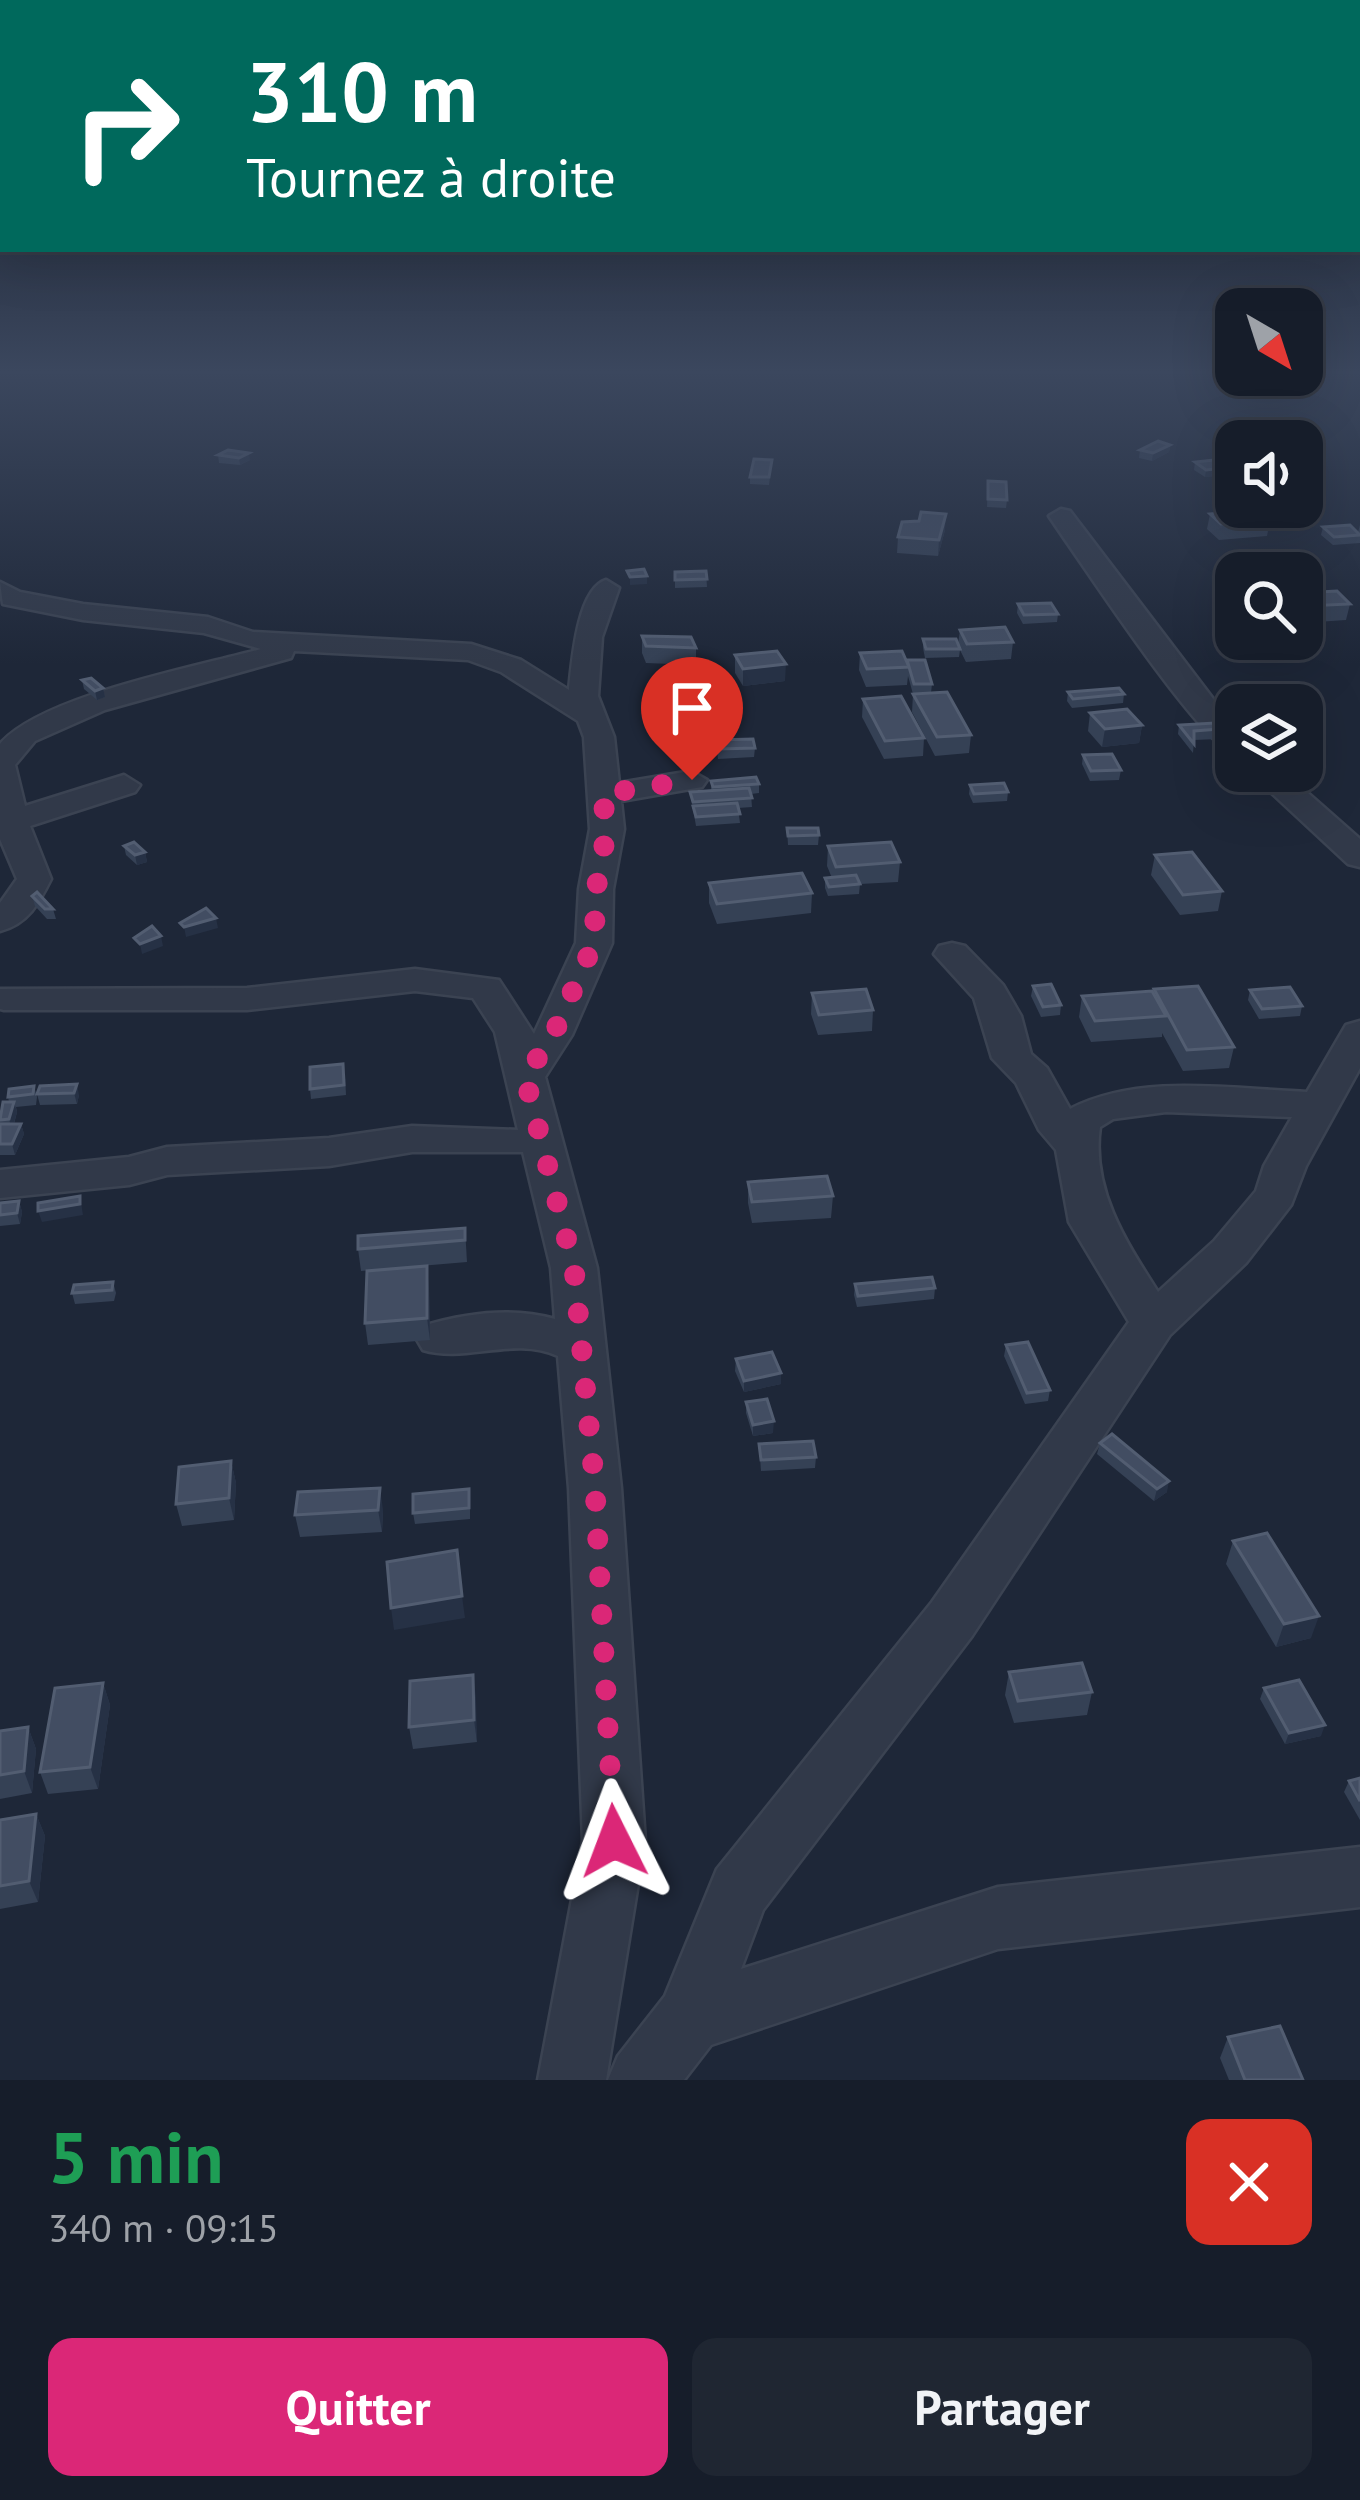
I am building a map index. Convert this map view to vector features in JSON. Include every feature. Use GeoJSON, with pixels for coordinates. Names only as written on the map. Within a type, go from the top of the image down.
{"type":"FeatureCollection","features":[{"type":"Feature","properties":{"kind":"street"},"geometry":{"type":"LineString","coordinates":[[1061,517],[1191,699],[1215,724]]}},
{"type":"Feature","properties":{"kind":"street"},"geometry":{"type":"LineString","coordinates":[[525,1077],[553,1035],[594,943],[596,890],[607,829],[599,737],[583,696],[588,638],[606,588]]}},
{"type":"Feature","properties":{"kind":"street"},"geometry":{"type":"LineString","coordinates":[[0,590],[12,598],[82,612],[208,625],[249,640],[471,652],[511,666],[591,716]]}},
{"type":"Feature","properties":{"kind":"street"},"geometry":{"type":"LineString","coordinates":[[0,920],[22,903],[34,879],[22,866],[14,833],[16,820],[0,765],[24,736],[95,704],[254,658],[334,645]]}},
{"type":"Feature","properties":{"kind":"street"},"geometry":{"type":"LineString","coordinates":[[602,794],[692,780]]}},
{"type":"Feature","properties":{"kind":"street"},"geometry":{"type":"LineString","coordinates":[[16,820],[108,788]]}},
{"type":"Feature","properties":{"kind":"street"},"geometry":{"type":"LineString","coordinates":[[1296,792],[1360,857]]}},
{"type":"Feature","properties":{"kind":"street"},"geometry":{"type":"LineString","coordinates":[[952,954],[990,993],[1002,1016],[1012,1058],[1033,1077],[1060,1130],[1076,1146]]}},
{"type":"Feature","properties":{"kind":"street"},"geometry":{"type":"LineString","coordinates":[[4,999],[247,999],[415,980],[486,988],[514,1033],[574,1268],[595,1488],[614,1841],[572,2080]]}},
{"type":"Feature","properties":{"kind":"street"},"geometry":{"type":"LineString","coordinates":[[642,2080],[688,2019],[739,1892],[952,1619],[1153,1323],[1230,1252],[1276,1195],[1285,1166],[1335,1102],[1360,1033]]}},
{"type":"Feature","properties":{"kind":"street"},"geometry":{"type":"LineString","coordinates":[[1153,1323],[1091,1222],[1076,1146],[1080,1120],[1103,1108],[1166,1100],[1335,1102]]}},
{"type":"Feature","properties":{"kind":"street"},"geometry":{"type":"LineString","coordinates":[[0,1184],[128,1172],[166,1161],[329,1152],[412,1139],[511,1142]]}},
{"type":"Feature","properties":{"kind":"street"},"geometry":{"type":"LineString","coordinates":[[440,1338],[487,1328],[551,1331],[581,1347]]}},
{"type":"Feature","properties":{"kind":"street"},"geometry":{"type":"LineString","coordinates":[[688,2019],[998,1918],[1360,1876]]}},
{"type":"Feature","properties":{"kind":"building"},"geometry":{"type":"Polygon","coordinates":[[[752,469],[770,469],[769,477],[750,477],[752,469]]]}},
{"type":"Feature","properties":{"kind":"building"},"geometry":{"type":"Polygon","coordinates":[[[988,481],[1006,482],[1007,500],[988,499],[988,481]]]}},
{"type":"Feature","properties":{"kind":"building"},"geometry":{"type":"Polygon","coordinates":[[[921,512],[946,514],[939,540],[898,537],[902,522],[919,521],[921,512]]]}},
{"type":"Feature","properties":{"kind":"building"},"geometry":{"type":"Polygon","coordinates":[[[1350,525],[1360,535],[1334,537],[1323,527],[1350,525]]]}},
{"type":"Feature","properties":{"kind":"building"},"geometry":{"type":"Polygon","coordinates":[[[644,569],[647,576],[630,577],[627,571],[644,569]]]}},
{"type":"Feature","properties":{"kind":"building"},"geometry":{"type":"Polygon","coordinates":[[[706,571],[707,579],[675,580],[675,572],[706,571]]]}},
{"type":"Feature","properties":{"kind":"building"},"geometry":{"type":"Polygon","coordinates":[[[1337,591],[1350,604],[1323,605],[1323,592],[1337,591]]]}},
{"type":"Feature","properties":{"kind":"building"},"geometry":{"type":"Polygon","coordinates":[[[1051,603],[1058,614],[1024,615],[1018,604],[1051,603]]]}},
{"type":"Feature","properties":{"kind":"building"},"geometry":{"type":"Polygon","coordinates":[[[1005,627],[1013,642],[967,644],[960,630],[1005,627]]]}},
{"type":"Feature","properties":{"kind":"building"},"geometry":{"type":"Polygon","coordinates":[[[642,636],[691,637],[696,648],[646,646],[642,636]]]}},
{"type":"Feature","properties":{"kind":"building"},"geometry":{"type":"Polygon","coordinates":[[[923,639],[956,639],[960,649],[926,649],[923,639]]]}},
{"type":"Feature","properties":{"kind":"building"},"geometry":{"type":"Polygon","coordinates":[[[777,651],[786,664],[743,669],[735,655],[777,651]]]}},
{"type":"Feature","properties":{"kind":"building"},"geometry":{"type":"Polygon","coordinates":[[[902,651],[909,667],[867,669],[860,653],[902,651]]]}},
{"type":"Feature","properties":{"kind":"building"},"geometry":{"type":"Polygon","coordinates":[[[907,660],[925,660],[932,684],[914,684],[907,660]]]}},
{"type":"Feature","properties":{"kind":"building"},"geometry":{"type":"Polygon","coordinates":[[[91,678],[103,688],[95,691],[82,680],[91,678]]]}},
{"type":"Feature","properties":{"kind":"building"},"geometry":{"type":"Polygon","coordinates":[[[1119,688],[1124,694],[1073,699],[1068,692],[1119,688]]]}},
{"type":"Feature","properties":{"kind":"building"},"geometry":{"type":"Polygon","coordinates":[[[947,692],[971,735],[937,737],[913,694],[947,692]]]}},
{"type":"Feature","properties":{"kind":"building"},"geometry":{"type":"Polygon","coordinates":[[[901,696],[924,738],[885,741],[863,699],[901,696]]]}},
{"type":"Feature","properties":{"kind":"building"},"geometry":{"type":"Polygon","coordinates":[[[1127,709],[1142,725],[1105,729],[1090,713],[1127,709]]]}},
{"type":"Feature","properties":{"kind":"building"},"geometry":{"type":"Polygon","coordinates":[[[1215,723],[1215,729],[1194,731],[1194,744],[1179,725],[1215,723]]]}},
{"type":"Feature","properties":{"kind":"building"},"geometry":{"type":"Polygon","coordinates":[[[753,739],[755,748],[718,749],[716,740],[753,739]]]}},
{"type":"Feature","properties":{"kind":"building"},"geometry":{"type":"Polygon","coordinates":[[[1112,754],[1121,770],[1091,771],[1083,755],[1112,754]]]}},
{"type":"Feature","properties":{"kind":"building"},"geometry":{"type":"Polygon","coordinates":[[[756,777],[759,784],[713,787],[711,781],[756,777]]]}},
{"type":"Feature","properties":{"kind":"building"},"geometry":{"type":"Polygon","coordinates":[[[1004,783],[1008,792],[974,794],[970,785],[1004,783]]]}},
{"type":"Feature","properties":{"kind":"building"},"geometry":{"type":"Polygon","coordinates":[[[749,788],[752,798],[693,802],[690,792],[749,788]]]}},
{"type":"Feature","properties":{"kind":"building"},"geometry":{"type":"Polygon","coordinates":[[[737,803],[740,814],[696,817],[693,806],[737,803]]]}},
{"type":"Feature","properties":{"kind":"building"},"geometry":{"type":"Polygon","coordinates":[[[787,828],[818,828],[819,835],[788,836],[787,828]]]}},
{"type":"Feature","properties":{"kind":"building"},"geometry":{"type":"Polygon","coordinates":[[[134,842],[145,852],[135,855],[124,846],[134,842]]]}},
{"type":"Feature","properties":{"kind":"building"},"geometry":{"type":"Polygon","coordinates":[[[891,842],[900,862],[836,867],[828,846],[891,842]]]}},
{"type":"Feature","properties":{"kind":"building"},"geometry":{"type":"Polygon","coordinates":[[[1192,852],[1222,891],[1183,895],[1155,855],[1192,852]]]}},
{"type":"Feature","properties":{"kind":"building"},"geometry":{"type":"Polygon","coordinates":[[[802,873],[812,893],[717,904],[709,883],[802,873]]]}},
{"type":"Feature","properties":{"kind":"building"},"geometry":{"type":"Polygon","coordinates":[[[856,875],[860,884],[829,887],[825,878],[856,875]]]}},
{"type":"Feature","properties":{"kind":"building"},"geometry":{"type":"Polygon","coordinates":[[[37,892],[53,909],[45,909],[32,896],[37,892]]]}},
{"type":"Feature","properties":{"kind":"building"},"geometry":{"type":"Polygon","coordinates":[[[206,908],[216,918],[184,927],[180,923],[206,908]]]}},
{"type":"Feature","properties":{"kind":"building"},"geometry":{"type":"Polygon","coordinates":[[[152,926],[161,936],[140,944],[134,938],[152,926]]]}},
{"type":"Feature","properties":{"kind":"building"},"geometry":{"type":"Polygon","coordinates":[[[1051,984],[1061,1005],[1043,1007],[1033,986],[1051,984]]]}},
{"type":"Feature","properties":{"kind":"building"},"geometry":{"type":"Polygon","coordinates":[[[1198,986],[1234,1047],[1187,1050],[1154,989],[1198,986]]]}},
{"type":"Feature","properties":{"kind":"building"},"geometry":{"type":"Polygon","coordinates":[[[1290,987],[1302,1006],[1262,1009],[1250,990],[1290,987]]]}},
{"type":"Feature","properties":{"kind":"building"},"geometry":{"type":"Polygon","coordinates":[[[866,989],[873,1010],[819,1015],[812,993],[866,989]]]}},
{"type":"Feature","properties":{"kind":"building"},"geometry":{"type":"Polygon","coordinates":[[[1152,991],[1166,1016],[1095,1021],[1082,996],[1152,991]]]}},
{"type":"Feature","properties":{"kind":"building"},"geometry":{"type":"Polygon","coordinates":[[[343,1064],[344,1085],[310,1089],[310,1067],[343,1064]]]}},
{"type":"Feature","properties":{"kind":"building"},"geometry":{"type":"Polygon","coordinates":[[[77,1084],[74,1093],[37,1094],[40,1086],[77,1084]]]}},
{"type":"Feature","properties":{"kind":"building"},"geometry":{"type":"Polygon","coordinates":[[[34,1086],[33,1094],[8,1097],[9,1089],[34,1086]]]}},
{"type":"Feature","properties":{"kind":"building"},"geometry":{"type":"Polygon","coordinates":[[[3,1102],[14,1102],[9,1119],[0,1120],[3,1102]]]}},
{"type":"Feature","properties":{"kind":"building"},"geometry":{"type":"Polygon","coordinates":[[[0,1124],[21,1124],[12,1144],[0,1144],[0,1124]]]}},
{"type":"Feature","properties":{"kind":"building"},"geometry":{"type":"Polygon","coordinates":[[[827,1176],[833,1196],[752,1202],[748,1182],[827,1176]]]}},
{"type":"Feature","properties":{"kind":"building"},"geometry":{"type":"Polygon","coordinates":[[[80,1196],[80,1204],[38,1211],[38,1203],[80,1196]]]}},
{"type":"Feature","properties":{"kind":"building"},"geometry":{"type":"Polygon","coordinates":[[[19,1201],[17,1213],[0,1215],[0,1203],[19,1201]]]}},
{"type":"Feature","properties":{"kind":"building"},"geometry":{"type":"Polygon","coordinates":[[[465,1228],[465,1240],[358,1249],[358,1236],[465,1228]]]}},
{"type":"Feature","properties":{"kind":"building"},"geometry":{"type":"Polygon","coordinates":[[[427,1266],[427,1318],[365,1323],[367,1271],[427,1266]]]}},
{"type":"Feature","properties":{"kind":"building"},"geometry":{"type":"Polygon","coordinates":[[[932,1277],[935,1288],[858,1296],[855,1284],[932,1277]]]}},
{"type":"Feature","properties":{"kind":"building"},"geometry":{"type":"Polygon","coordinates":[[[113,1282],[112,1290],[72,1293],[74,1285],[113,1282]]]}},
{"type":"Feature","properties":{"kind":"building"},"geometry":{"type":"Polygon","coordinates":[[[1028,1342],[1050,1390],[1027,1393],[1006,1345],[1028,1342]]]}},
{"type":"Feature","properties":{"kind":"building"},"geometry":{"type":"Polygon","coordinates":[[[772,1352],[781,1373],[744,1381],[736,1359],[772,1352]]]}},
{"type":"Feature","properties":{"kind":"building"},"geometry":{"type":"Polygon","coordinates":[[[767,1399],[774,1421],[753,1425],[746,1402],[767,1399]]]}},
{"type":"Feature","properties":{"kind":"building"},"geometry":{"type":"Polygon","coordinates":[[[1112,1434],[1169,1481],[1157,1489],[1100,1443],[1112,1434]]]}},
{"type":"Feature","properties":{"kind":"building"},"geometry":{"type":"Polygon","coordinates":[[[813,1441],[816,1457],[761,1460],[759,1444],[813,1441]]]}},
{"type":"Feature","properties":{"kind":"building"},"geometry":{"type":"Polygon","coordinates":[[[231,1461],[229,1498],[176,1504],[179,1467],[231,1461]]]}},
{"type":"Feature","properties":{"kind":"building"},"geometry":{"type":"Polygon","coordinates":[[[380,1488],[378,1510],[295,1515],[298,1492],[380,1488]]]}},
{"type":"Feature","properties":{"kind":"building"},"geometry":{"type":"Polygon","coordinates":[[[469,1489],[469,1508],[413,1513],[413,1494],[469,1489]]]}},
{"type":"Feature","properties":{"kind":"building"},"geometry":{"type":"Polygon","coordinates":[[[1267,1533],[1319,1616],[1284,1624],[1233,1541],[1267,1533]]]}},
{"type":"Feature","properties":{"kind":"building"},"geometry":{"type":"Polygon","coordinates":[[[457,1550],[462,1596],[391,1608],[387,1562],[457,1550]]]}},
{"type":"Feature","properties":{"kind":"building"},"geometry":{"type":"Polygon","coordinates":[[[1082,1663],[1092,1692],[1018,1701],[1009,1672],[1082,1663]]]}},
{"type":"Feature","properties":{"kind":"building"},"geometry":{"type":"Polygon","coordinates":[[[473,1675],[474,1720],[409,1727],[410,1681],[473,1675]]]}},
{"type":"Feature","properties":{"kind":"building"},"geometry":{"type":"Polygon","coordinates":[[[1299,1680],[1325,1725],[1289,1733],[1264,1688],[1299,1680]]]}},
{"type":"Feature","properties":{"kind":"building"},"geometry":{"type":"Polygon","coordinates":[[[103,1683],[90,1767],[40,1772],[55,1688],[103,1683]]]}},
{"type":"Feature","properties":{"kind":"building"},"geometry":{"type":"Polygon","coordinates":[[[28,1727],[24,1771],[0,1775],[0,1731],[28,1727]]]}},
{"type":"Feature","properties":{"kind":"building"},"geometry":{"type":"Polygon","coordinates":[[[1360,1778],[1360,1801],[1349,1781],[1360,1778]]]}},
{"type":"Feature","properties":{"kind":"building"},"geometry":{"type":"Polygon","coordinates":[[[36,1814],[29,1881],[0,1886],[0,1820],[36,1814]]]}},
{"type":"Feature","properties":{"kind":"building"},"geometry":{"type":"Polygon","coordinates":[[[1280,2026],[1303,2080],[1245,2080],[1228,2037],[1280,2026]]]}},
{"type":"Feature","properties":{"kind":"route"},"geometry":{"type":"LineString","coordinates":[[614,1841],[595,1488],[574,1268],[525,1077],[553,1035],[594,943],[596,890],[607,829],[602,794],[692,780]]}}]}
